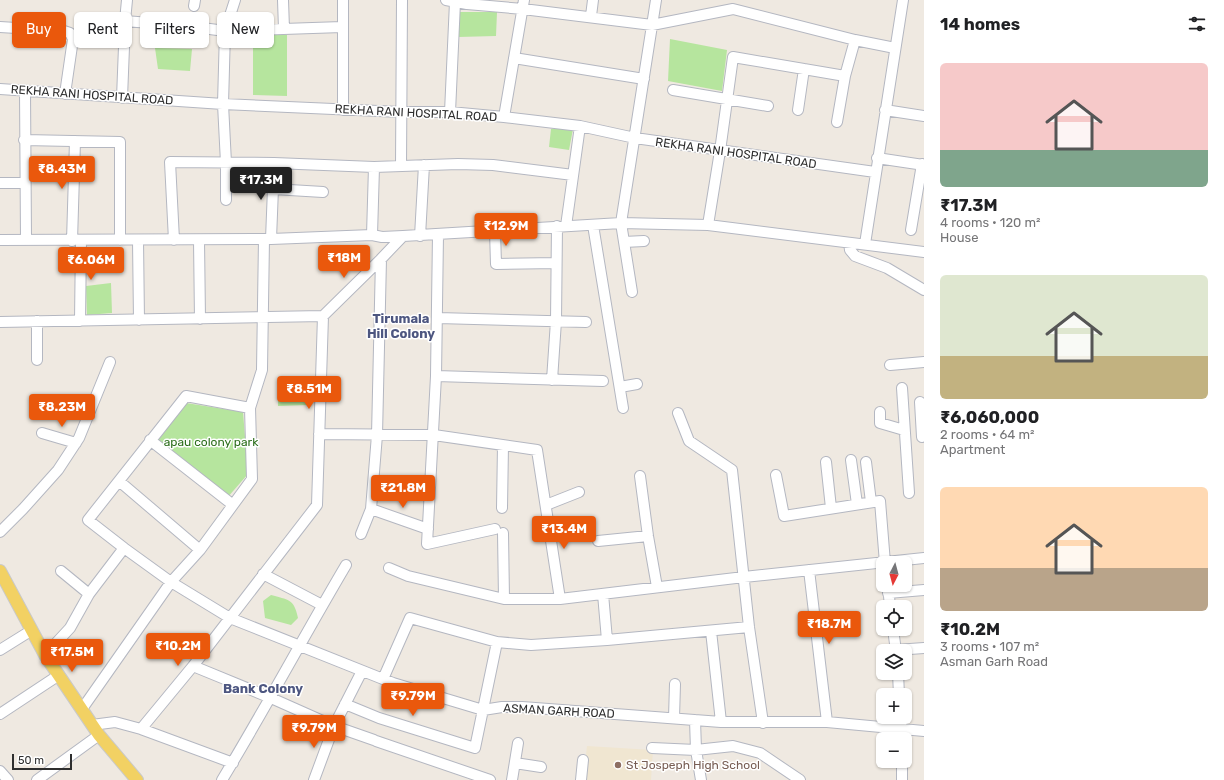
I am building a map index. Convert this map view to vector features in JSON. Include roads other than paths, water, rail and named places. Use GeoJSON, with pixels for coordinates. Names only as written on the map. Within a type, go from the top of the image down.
{"type":"FeatureCollection","features":[{"type":"Feature","properties":{"kind":"main road"},"geometry":{"type":"LineString","coordinates":[[0,570],[45,656],[99,735],[137,780]]}},
{"type":"Feature","properties":{"kind":"street"},"geometry":{"type":"LineString","coordinates":[[125,12],[126,0]]}},
{"type":"Feature","properties":{"kind":"street"},"geometry":{"type":"LineString","coordinates":[[231,12],[235,0]]}},
{"type":"Feature","properties":{"kind":"street"},"geometry":{"type":"LineString","coordinates":[[283,0],[284,29]]}},
{"type":"Feature","properties":{"kind":"street"},"geometry":{"type":"LineString","coordinates":[[343,0],[343,110]]}},
{"type":"Feature","properties":{"kind":"street"},"geometry":{"type":"LineString","coordinates":[[401,166],[402,0]]}},
{"type":"Feature","properties":{"kind":"street"},"geometry":{"type":"LineString","coordinates":[[591,16],[593,0]]}},
{"type":"Feature","properties":{"kind":"street"},"geometry":{"type":"LineString","coordinates":[[632,292],[621,223],[656,0]]}},
{"type":"Feature","properties":{"kind":"street"},"geometry":{"type":"LineString","coordinates":[[865,244],[877,158],[903,0]]}},
{"type":"Feature","properties":{"kind":"street"},"geometry":{"type":"LineString","coordinates":[[450,112],[450,1],[524,4],[591,16],[652,24],[733,9],[855,40],[895,48]]}},
{"type":"Feature","properties":{"kind":"street"},"geometry":{"type":"LineString","coordinates":[[504,117],[524,4]]}},
{"type":"Feature","properties":{"kind":"street"},"geometry":{"type":"LineString","coordinates":[[132,22],[217,30]]}},
{"type":"Feature","properties":{"kind":"street"},"geometry":{"type":"LineString","coordinates":[[0,27],[64,31],[70,33],[72,40],[65,94]]}},
{"type":"Feature","properties":{"kind":"street"},"geometry":{"type":"LineString","coordinates":[[274,29],[342,27]]}},
{"type":"Feature","properties":{"kind":"street"},"geometry":{"type":"LineString","coordinates":[[837,122],[845,76],[855,40]]}},
{"type":"Feature","properties":{"kind":"street"},"geometry":{"type":"LineString","coordinates":[[122,98],[124,48]]}},
{"type":"Feature","properties":{"kind":"street"},"geometry":{"type":"LineString","coordinates":[[225,48],[223,104],[226,200]]}},
{"type":"Feature","properties":{"kind":"street"},"geometry":{"type":"LineString","coordinates":[[708,225],[733,57],[845,76]]}},
{"type":"Feature","properties":{"kind":"street"},"geometry":{"type":"LineString","coordinates":[[514,58],[644,79]]}},
{"type":"Feature","properties":{"kind":"street"},"geometry":{"type":"LineString","coordinates":[[798,110],[804,69]]}},
{"type":"Feature","properties":{"kind":"street","name":"REKHA RANI HOSPITAL ROAD"},"geometry":{"type":"LineString","coordinates":[[0,89],[223,104],[343,110],[450,112],[504,117],[580,126],[635,138],[875,172]]}},
{"type":"Feature","properties":{"kind":"street"},"geometry":{"type":"LineString","coordinates":[[673,90],[768,106]]}},
{"type":"Feature","properties":{"kind":"street"},"geometry":{"type":"LineString","coordinates":[[25,91],[24,140],[26,239]]}},
{"type":"Feature","properties":{"kind":"street"},"geometry":{"type":"LineString","coordinates":[[885,110],[924,116]]}},
{"type":"Feature","properties":{"kind":"street"},"geometry":{"type":"LineString","coordinates":[[552,380],[556,321],[556,263],[561,226],[573,175],[580,126]]}},
{"type":"Feature","properties":{"kind":"street"},"geometry":{"type":"LineString","coordinates":[[24,140],[120,142],[120,240]]}},
{"type":"Feature","properties":{"kind":"street"},"geometry":{"type":"LineString","coordinates":[[75,141],[76,241],[80,321]]}},
{"type":"Feature","properties":{"kind":"street"},"geometry":{"type":"LineString","coordinates":[[877,158],[923,164],[919,212],[911,230]]}},
{"type":"Feature","properties":{"kind":"street"},"geometry":{"type":"LineString","coordinates":[[174,240],[170,162],[374,166],[458,164],[493,165],[573,175]]}},
{"type":"Feature","properties":{"kind":"street"},"geometry":{"type":"LineString","coordinates":[[82,709],[171,582],[200,550],[252,478],[250,408],[262,370],[263,318],[274,163]]}},
{"type":"Feature","properties":{"kind":"street"},"geometry":{"type":"LineString","coordinates":[[420,236],[424,165]]}},
{"type":"Feature","properties":{"kind":"street"},"geometry":{"type":"LineString","coordinates":[[372,235],[374,166]]}},
{"type":"Feature","properties":{"kind":"street"},"geometry":{"type":"LineString","coordinates":[[0,183],[25,183]]}},
{"type":"Feature","properties":{"kind":"street"},"geometry":{"type":"LineString","coordinates":[[273,189],[324,192]]}},
{"type":"Feature","properties":{"kind":"street"},"geometry":{"type":"LineString","coordinates":[[0,240],[199,240],[372,235],[382,237],[420,236],[621,223],[708,225],[924,252]]}},
{"type":"Feature","properties":{"kind":"street"},"geometry":{"type":"LineString","coordinates":[[593,225],[623,408]]}},
{"type":"Feature","properties":{"kind":"street"},"geometry":{"type":"LineString","coordinates":[[495,231],[496,264],[556,263]]}},
{"type":"Feature","properties":{"kind":"street"},"geometry":{"type":"LineString","coordinates":[[438,235],[438,318],[434,435],[427,544],[499,531],[504,599]]}},
{"type":"Feature","properties":{"kind":"street"},"geometry":{"type":"LineString","coordinates":[[0,322],[323,316],[403,236]]}},
{"type":"Feature","properties":{"kind":"street"},"geometry":{"type":"LineString","coordinates":[[138,240],[139,320]]}},
{"type":"Feature","properties":{"kind":"street"},"geometry":{"type":"LineString","coordinates":[[199,240],[200,319]]}},
{"type":"Feature","properties":{"kind":"street"},"geometry":{"type":"LineString","coordinates":[[624,242],[644,241]]}},
{"type":"Feature","properties":{"kind":"street"},"geometry":{"type":"LineString","coordinates":[[849,243],[850,250],[855,256],[887,268],[924,290]]}},
{"type":"Feature","properties":{"kind":"street"},"geometry":{"type":"LineString","coordinates":[[361,534],[372,509],[378,434],[381,259]]}},
{"type":"Feature","properties":{"kind":"street"},"geometry":{"type":"LineString","coordinates":[[141,729],[193,666],[317,505],[323,316]]}},
{"type":"Feature","properties":{"kind":"street"},"geometry":{"type":"LineString","coordinates":[[438,318],[586,322]]}},
{"type":"Feature","properties":{"kind":"street"},"geometry":{"type":"LineString","coordinates":[[37,322],[37,360]]}},
{"type":"Feature","properties":{"kind":"street"},"geometry":{"type":"LineString","coordinates":[[0,532],[58,470],[76,443],[110,362]]}},
{"type":"Feature","properties":{"kind":"street"},"geometry":{"type":"LineString","coordinates":[[890,365],[924,362]]}},
{"type":"Feature","properties":{"kind":"street"},"geometry":{"type":"LineString","coordinates":[[436,376],[603,381]]}},
{"type":"Feature","properties":{"kind":"street"},"geometry":{"type":"LineString","coordinates":[[620,387],[636,384]]}},
{"type":"Feature","properties":{"kind":"street"},"geometry":{"type":"LineString","coordinates":[[902,388],[909,492]]}},
{"type":"Feature","properties":{"kind":"street"},"geometry":{"type":"LineString","coordinates":[[200,550],[119,481],[186,396],[250,408]]}},
{"type":"Feature","properties":{"kind":"street"},"geometry":{"type":"LineString","coordinates":[[880,412],[880,423],[905,435],[923,437],[920,402]]}},
{"type":"Feature","properties":{"kind":"street"},"geometry":{"type":"LineString","coordinates":[[678,413],[689,441],[732,470],[749,627],[763,723]]}},
{"type":"Feature","properties":{"kind":"street"},"geometry":{"type":"LineString","coordinates":[[42,433],[76,443]]}},
{"type":"Feature","properties":{"kind":"street"},"geometry":{"type":"LineString","coordinates":[[319,434],[434,435],[537,450],[560,599]]}},
{"type":"Feature","properties":{"kind":"street"},"geometry":{"type":"LineString","coordinates":[[150,440],[233,505]]}},
{"type":"Feature","properties":{"kind":"street"},"geometry":{"type":"LineString","coordinates":[[502,508],[503,445]]}},
{"type":"Feature","properties":{"kind":"street"},"geometry":{"type":"LineString","coordinates":[[852,460],[857,504]]}},
{"type":"Feature","properties":{"kind":"street"},"geometry":{"type":"LineString","coordinates":[[826,462],[831,508]]}},
{"type":"Feature","properties":{"kind":"street"},"geometry":{"type":"LineString","coordinates":[[866,462],[871,502]]}},
{"type":"Feature","properties":{"kind":"street"},"geometry":{"type":"LineString","coordinates":[[776,475],[784,516],[880,501],[885,556]]}},
{"type":"Feature","properties":{"kind":"street"},"geometry":{"type":"LineString","coordinates":[[640,476],[657,587]]}},
{"type":"Feature","properties":{"kind":"street","name":"ASMAN GARH ROAD"},"geometry":{"type":"LineString","coordinates":[[119,481],[88,520],[124,548],[171,582],[230,618],[300,645],[393,684],[483,710],[502,707],[522,707],[721,722],[827,722],[890,732]]}},
{"type":"Feature","properties":{"kind":"street"},"geometry":{"type":"LineString","coordinates":[[546,505],[579,492]]}},
{"type":"Feature","properties":{"kind":"street"},"geometry":{"type":"LineString","coordinates":[[372,509],[428,529]]}},
{"type":"Feature","properties":{"kind":"street"},"geometry":{"type":"LineString","coordinates":[[598,542],[648,536]]}},
{"type":"Feature","properties":{"kind":"street"},"geometry":{"type":"LineString","coordinates":[[45,656],[70,628],[89,594],[124,548]]}},
{"type":"Feature","properties":{"kind":"street"},"geometry":{"type":"LineString","coordinates":[[912,559],[924,558]]}},
{"type":"Feature","properties":{"kind":"street"},"geometry":{"type":"LineString","coordinates":[[389,568],[408,576],[504,599],[560,599],[876,563]]}},
{"type":"Feature","properties":{"kind":"street"},"geometry":{"type":"LineString","coordinates":[[222,780],[271,698],[322,605],[346,565]]}},
{"type":"Feature","properties":{"kind":"street"},"geometry":{"type":"LineString","coordinates":[[809,570],[827,722]]}},
{"type":"Feature","properties":{"kind":"street"},"geometry":{"type":"LineString","coordinates":[[61,571],[89,594]]}},
{"type":"Feature","properties":{"kind":"street"},"geometry":{"type":"LineString","coordinates":[[263,574],[322,605]]}},
{"type":"Feature","properties":{"kind":"street"},"geometry":{"type":"LineString","coordinates":[[912,590],[924,590]]}},
{"type":"Feature","properties":{"kind":"street"},"geometry":{"type":"LineString","coordinates":[[603,594],[607,640]]}},
{"type":"Feature","properties":{"kind":"street"},"geometry":{"type":"LineString","coordinates":[[383,679],[410,618],[497,642],[531,645],[607,640],[749,627]]}},
{"type":"Feature","properties":{"kind":"street"},"geometry":{"type":"LineString","coordinates":[[0,650],[32,630]]}},
{"type":"Feature","properties":{"kind":"street"},"geometry":{"type":"LineString","coordinates":[[711,631],[721,722]]}},
{"type":"Feature","properties":{"kind":"street"},"geometry":{"type":"LineString","coordinates":[[345,704],[379,718],[475,748],[497,642]]}},
{"type":"Feature","properties":{"kind":"street"},"geometry":{"type":"LineString","coordinates":[[912,649],[924,648]]}},
{"type":"Feature","properties":{"kind":"street"},"geometry":{"type":"LineString","coordinates":[[193,666],[334,726],[490,780]]}},
{"type":"Feature","properties":{"kind":"street"},"geometry":{"type":"LineString","coordinates":[[315,780],[334,726],[362,671]]}},
{"type":"Feature","properties":{"kind":"street"},"geometry":{"type":"LineString","coordinates":[[0,714],[59,675]]}},
{"type":"Feature","properties":{"kind":"street"},"geometry":{"type":"LineString","coordinates":[[674,718],[675,684]]}},
{"type":"Feature","properties":{"kind":"street"},"geometry":{"type":"LineString","coordinates":[[695,720],[696,750],[701,780]]}},
{"type":"Feature","properties":{"kind":"street"},"geometry":{"type":"LineString","coordinates":[[92,725],[115,722],[141,729],[232,763]]}},
{"type":"Feature","properties":{"kind":"street","name":"ASMAN GARH ROAD"},"geometry":{"type":"LineString","coordinates":[[912,732],[924,730]]}},
{"type":"Feature","properties":{"kind":"street"},"geometry":{"type":"LineString","coordinates":[[37,780],[99,735]]}},
{"type":"Feature","properties":{"kind":"street"},"geometry":{"type":"LineString","coordinates":[[512,780],[518,743]]}},
{"type":"Feature","properties":{"kind":"street"},"geometry":{"type":"LineString","coordinates":[[652,748],[696,750],[733,746],[760,752],[800,780]]}},
{"type":"Feature","properties":{"kind":"street"},"geometry":{"type":"LineString","coordinates":[[581,780],[583,760]]}},
{"type":"Feature","properties":{"kind":"street"},"geometry":{"type":"LineString","coordinates":[[515,763],[541,767]]}},
{"type":"Feature","properties":{"kind":"street"},"geometry":{"type":"LineString","coordinates":[[902,768],[902,780]]}},
{"type":"Feature","properties":{"kind":"street"},"geometry":{"type":"LineString","coordinates":[[0,771],[8,780]]}},
{"type":"Feature","properties":{"kind":"place","name":"St Jospeph High School"},"geometry":{"type":"Point","coordinates":[618,765]}},
{"type":"Feature","properties":{"kind":"district","name":"Tirumala Hill Colony"},"geometry":{"type":"Point","coordinates":[401,326]}},
{"type":"Feature","properties":{"kind":"district","name":"Bank Colony"},"geometry":{"type":"Point","coordinates":[263,688]}},
{"type":"Feature","properties":{"kind":"park label","name":"apau colony park"},"geometry":{"type":"Point","coordinates":[211,442]}}]}
